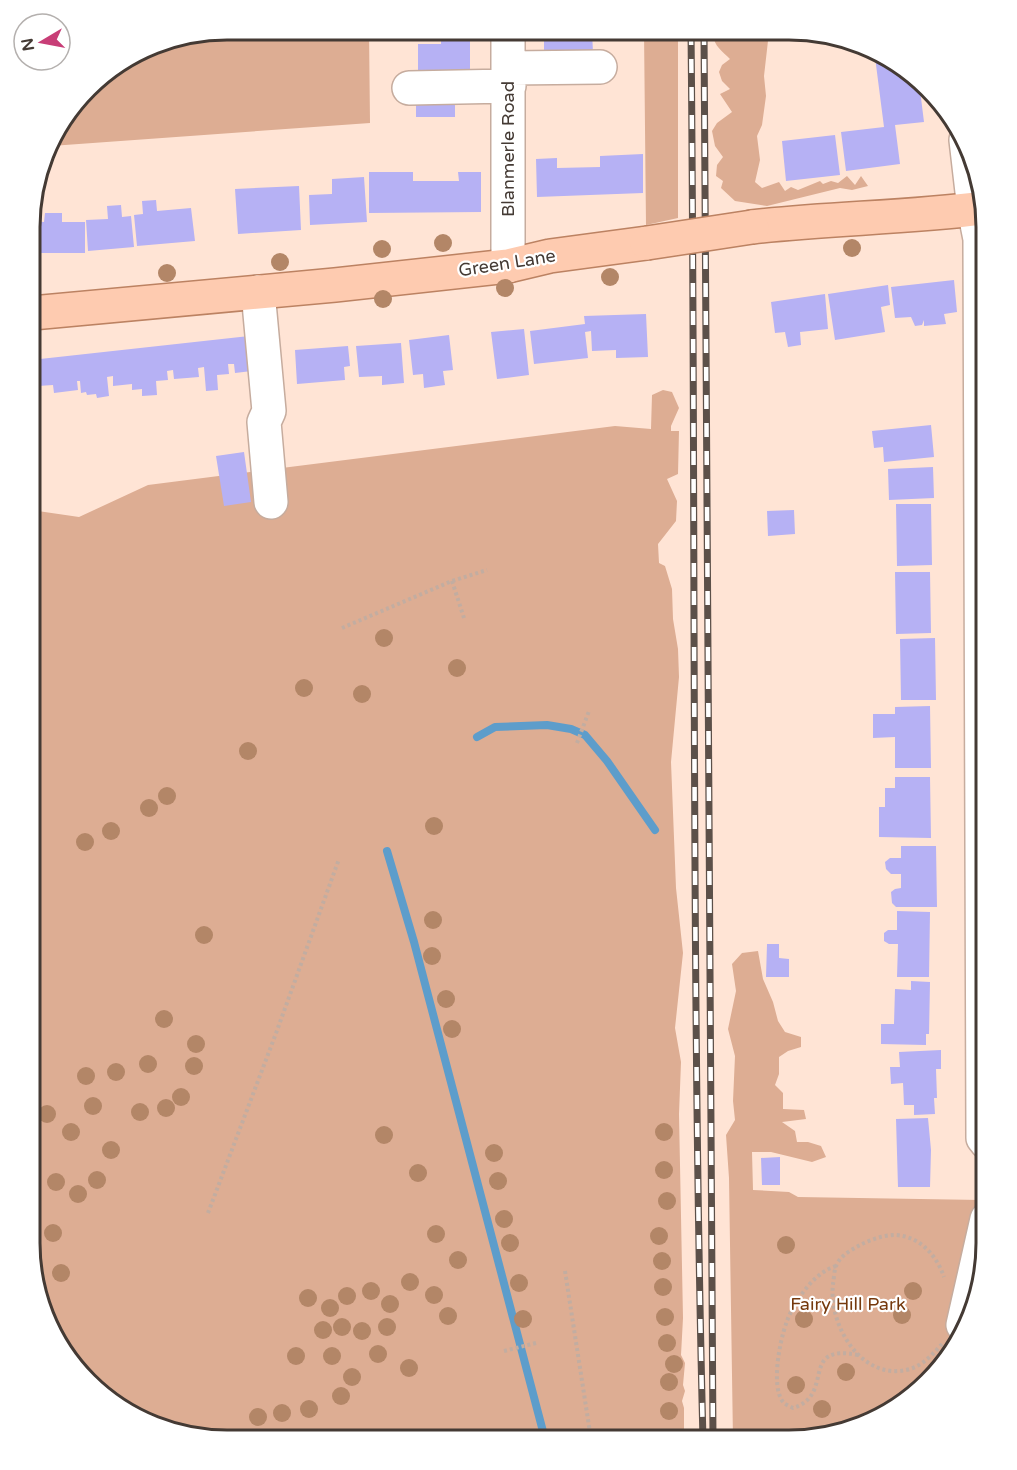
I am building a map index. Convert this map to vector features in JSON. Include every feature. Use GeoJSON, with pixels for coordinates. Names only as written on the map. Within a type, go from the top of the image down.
{"type":"FeatureCollection","features":[{"type":"Feature","properties":{"kind":"main road","name":"Green Lane"},"geometry":{"type":"LineString","coordinates":[[40,312],[508,266],[550,256],[785,223],[916,216],[975,209]]}},
{"type":"Feature","properties":{"kind":"street","name":"Blanmerle Road"},"geometry":{"type":"LineString","coordinates":[[508,40],[508,266]]}},
{"type":"Feature","properties":{"kind":"street"},"geometry":{"type":"LineString","coordinates":[[409,87],[600,67]]}},
{"type":"Feature","properties":{"kind":"street"},"geometry":{"type":"LineString","coordinates":[[258,292],[269,411],[264,422],[271,502]]}},
{"type":"Feature","properties":{"kind":"path"},"geometry":{"type":"LineString","coordinates":[[342,628],[452,581],[488,570]]}},
{"type":"Feature","properties":{"kind":"path"},"geometry":{"type":"LineString","coordinates":[[452,581],[464,618]]}},
{"type":"Feature","properties":{"kind":"path"},"geometry":{"type":"LineString","coordinates":[[577,743],[589,711]]}},
{"type":"Feature","properties":{"kind":"path"},"geometry":{"type":"LineString","coordinates":[[208,1213],[339,858]]}},
{"type":"Feature","properties":{"kind":"path"},"geometry":{"type":"LineString","coordinates":[[946,1283],[943,1273],[925,1247],[914,1239],[889,1235],[866,1242],[844,1255],[836,1266],[833,1305],[839,1328],[850,1346],[859,1355],[878,1366],[895,1371],[910,1369],[933,1355],[942,1344],[950,1319],[958,1322]]}},
{"type":"Feature","properties":{"kind":"path"},"geometry":{"type":"LineString","coordinates":[[836,1266],[825,1269],[818,1276],[806,1289],[791,1312],[778,1352],[779,1395],[784,1404],[793,1408],[804,1404],[811,1397],[817,1384],[822,1361],[828,1355],[848,1353],[859,1355]]}},
{"type":"Feature","properties":{"kind":"path"},"geometry":{"type":"LineString","coordinates":[[565,1271],[590,1430]]}},
{"type":"Feature","properties":{"kind":"path"},"geometry":{"type":"LineString","coordinates":[[504,1351],[536,1343]]}},
{"type":"Feature","properties":{"kind":"green space"},"geometry":{"type":"Polygon","coordinates":[[[228,40],[369,40],[370,123],[60,145],[87,104],[124,72],[168,50],[203,42],[228,40]]]}},
{"type":"Feature","properties":{"kind":"green space"},"geometry":{"type":"Polygon","coordinates":[[[644,40],[678,40],[678,218],[646,225],[644,40]]]}},
{"type":"Feature","properties":{"kind":"green space"},"geometry":{"type":"Polygon","coordinates":[[[714,40],[768,40],[764,76],[766,96],[762,125],[757,136],[760,160],[755,182],[762,188],[779,182],[785,191],[791,187],[798,190],[820,181],[823,184],[831,181],[838,183],[847,176],[855,185],[861,176],[868,186],[852,190],[840,188],[767,206],[735,201],[721,188],[723,181],[716,176],[717,165],[723,157],[715,146],[712,131],[717,123],[732,112],[720,94],[730,89],[722,81],[719,72],[722,65],[730,59],[714,40]]]}},
{"type":"Feature","properties":{"kind":"green space"},"geometry":{"type":"Polygon","coordinates":[[[663,390],[672,392],[679,408],[671,426],[671,431],[679,431],[678,474],[667,479],[677,501],[676,521],[658,544],[659,563],[665,566],[672,589],[679,677],[671,762],[676,888],[683,953],[675,1028],[681,1062],[679,1114],[683,1318],[681,1355],[685,1363],[683,1385],[685,1391],[682,1401],[684,1430],[228,1430],[179,1423],[156,1415],[114,1391],[87,1366],[60,1325],[50,1302],[42,1267],[40,1242],[40,511],[79,517],[148,485],[615,426],[651,429],[652,395],[663,390]]]}},
{"type":"Feature","properties":{"kind":"green space","name":"Fairy Hill Park"},"geometry":{"type":"Polygon","coordinates":[[[758,951],[763,979],[778,1021],[785,1032],[801,1037],[801,1047],[779,1057],[779,1074],[775,1085],[783,1093],[783,1109],[804,1110],[806,1119],[782,1122],[795,1131],[797,1142],[808,1142],[821,1146],[826,1157],[812,1162],[771,1152],[752,1152],[753,1190],[789,1192],[798,1197],[976,1200],[976,1255],[973,1279],[967,1302],[945,1346],[913,1383],[893,1398],[849,1420],[826,1426],[789,1430],[733,1430],[729,1178],[726,1135],[735,1120],[733,1101],[735,1056],[728,1029],[736,991],[732,964],[742,953],[758,951]]]}},
{"type":"Feature","properties":{"kind":"building"},"geometry":{"type":"Polygon","coordinates":[[[441,40],[470,40],[470,77],[418,73],[418,44],[441,44],[441,40]]]}},
{"type":"Feature","properties":{"kind":"building"},"geometry":{"type":"Polygon","coordinates":[[[544,40],[592,40],[593,53],[544,53],[544,40]]]}},
{"type":"Feature","properties":{"kind":"building"},"geometry":{"type":"Polygon","coordinates":[[[876,62],[893,72],[921,95],[924,122],[895,125],[900,164],[846,171],[841,132],[884,127],[876,62]]]}},
{"type":"Feature","properties":{"kind":"building"},"geometry":{"type":"Polygon","coordinates":[[[416,100],[455,101],[455,117],[416,117],[416,100]]]}},
{"type":"Feature","properties":{"kind":"building"},"geometry":{"type":"Polygon","coordinates":[[[835,135],[840,175],[786,181],[782,141],[835,135]]]}},
{"type":"Feature","properties":{"kind":"building"},"geometry":{"type":"Polygon","coordinates":[[[643,154],[643,193],[537,197],[536,159],[557,158],[557,168],[600,167],[600,156],[643,154]]]}},
{"type":"Feature","properties":{"kind":"building"},"geometry":{"type":"Polygon","coordinates":[[[369,172],[413,172],[413,181],[459,181],[458,172],[481,172],[481,212],[369,213],[369,172]]]}},
{"type":"Feature","properties":{"kind":"building"},"geometry":{"type":"Polygon","coordinates":[[[364,177],[367,222],[310,225],[309,195],[332,194],[332,179],[364,177]]]}},
{"type":"Feature","properties":{"kind":"building"},"geometry":{"type":"Polygon","coordinates":[[[299,186],[301,230],[238,234],[235,189],[299,186]]]}},
{"type":"Feature","properties":{"kind":"building"},"geometry":{"type":"Polygon","coordinates":[[[156,200],[157,211],[191,208],[195,241],[137,246],[134,215],[143,214],[142,201],[156,200]]]}},
{"type":"Feature","properties":{"kind":"building"},"geometry":{"type":"Polygon","coordinates":[[[121,205],[122,217],[131,216],[134,247],[88,251],[86,220],[108,219],[107,206],[121,205]]]}},
{"type":"Feature","properties":{"kind":"building"},"geometry":{"type":"Polygon","coordinates":[[[45,213],[62,213],[62,222],[85,222],[85,253],[40,253],[41,222],[44,222],[45,213]]]}},
{"type":"Feature","properties":{"kind":"building"},"geometry":{"type":"Polygon","coordinates":[[[954,280],[957,312],[944,314],[946,324],[924,326],[924,320],[922,325],[915,326],[911,317],[895,318],[891,287],[954,280]]]}},
{"type":"Feature","properties":{"kind":"building"},"geometry":{"type":"Polygon","coordinates":[[[888,285],[890,305],[881,307],[885,332],[835,340],[828,294],[888,285]]]}},
{"type":"Feature","properties":{"kind":"building"},"geometry":{"type":"Polygon","coordinates":[[[825,294],[828,329],[800,332],[801,345],[788,347],[785,332],[775,333],[771,302],[825,294]]]}},
{"type":"Feature","properties":{"kind":"building"},"geometry":{"type":"Polygon","coordinates":[[[646,314],[648,357],[616,358],[616,350],[592,351],[591,331],[585,332],[588,358],[534,364],[530,331],[585,324],[584,316],[646,314]]]}},
{"type":"Feature","properties":{"kind":"building"},"geometry":{"type":"Polygon","coordinates":[[[524,329],[529,375],[497,379],[491,332],[524,329]]]}},
{"type":"Feature","properties":{"kind":"building"},"geometry":{"type":"Polygon","coordinates":[[[259,335],[259,370],[235,373],[234,364],[228,364],[229,374],[217,375],[218,390],[206,391],[204,367],[198,368],[199,377],[174,379],[173,370],[167,371],[168,380],[156,381],[157,395],[142,396],[142,389],[132,390],[132,384],[113,386],[113,376],[107,377],[109,396],[97,398],[96,394],[81,393],[80,381],[77,381],[78,390],[54,393],[53,385],[40,386],[40,359],[259,335]]]}},
{"type":"Feature","properties":{"kind":"building"},"geometry":{"type":"Polygon","coordinates":[[[449,335],[453,370],[443,371],[445,385],[424,388],[423,374],[413,375],[409,340],[449,335]]]}},
{"type":"Feature","properties":{"kind":"building"},"geometry":{"type":"Polygon","coordinates":[[[401,343],[404,383],[382,385],[382,376],[359,377],[356,346],[401,343]]]}},
{"type":"Feature","properties":{"kind":"building"},"geometry":{"type":"Polygon","coordinates":[[[348,346],[350,366],[344,367],[345,380],[297,384],[295,350],[348,346]]]}},
{"type":"Feature","properties":{"kind":"building"},"geometry":{"type":"Polygon","coordinates":[[[931,425],[934,457],[884,462],[883,447],[874,448],[872,431],[931,425]]]}},
{"type":"Feature","properties":{"kind":"building"},"geometry":{"type":"Polygon","coordinates":[[[244,452],[251,502],[224,506],[216,456],[244,452]]]}},
{"type":"Feature","properties":{"kind":"building"},"geometry":{"type":"Polygon","coordinates":[[[933,467],[934,498],[889,500],[888,469],[933,467]]]}},
{"type":"Feature","properties":{"kind":"building"},"geometry":{"type":"Polygon","coordinates":[[[896,504],[931,504],[932,565],[897,566],[896,504]]]}},
{"type":"Feature","properties":{"kind":"building"},"geometry":{"type":"Polygon","coordinates":[[[794,510],[795,534],[768,536],[767,511],[794,510]]]}},
{"type":"Feature","properties":{"kind":"building"},"geometry":{"type":"Polygon","coordinates":[[[895,572],[930,572],[931,633],[896,634],[895,572]]]}},
{"type":"Feature","properties":{"kind":"building"},"geometry":{"type":"Polygon","coordinates":[[[935,638],[936,700],[901,700],[900,639],[935,638]]]}},
{"type":"Feature","properties":{"kind":"building"},"geometry":{"type":"Polygon","coordinates":[[[930,706],[931,768],[895,768],[895,737],[873,738],[873,714],[895,714],[895,707],[930,706]]]}},
{"type":"Feature","properties":{"kind":"building"},"geometry":{"type":"Polygon","coordinates":[[[895,777],[930,777],[931,838],[879,837],[879,807],[885,807],[885,788],[895,788],[895,777]]]}},
{"type":"Feature","properties":{"kind":"building"},"geometry":{"type":"Polygon","coordinates":[[[901,846],[936,846],[937,907],[896,907],[892,903],[891,892],[901,888],[901,874],[891,874],[886,869],[885,862],[890,858],[901,858],[901,846]]]}},
{"type":"Feature","properties":{"kind":"building"},"geometry":{"type":"Polygon","coordinates":[[[897,911],[930,912],[929,977],[897,977],[898,944],[889,944],[884,941],[884,933],[888,930],[897,930],[897,911]]]}},
{"type":"Feature","properties":{"kind":"building"},"geometry":{"type":"Polygon","coordinates":[[[767,944],[779,944],[779,958],[789,959],[789,977],[766,977],[767,944]]]}},
{"type":"Feature","properties":{"kind":"building"},"geometry":{"type":"Polygon","coordinates":[[[911,981],[930,982],[929,1034],[926,1034],[926,1045],[881,1044],[881,1024],[894,1024],[895,989],[911,990],[911,981]]]}},
{"type":"Feature","properties":{"kind":"building"},"geometry":{"type":"Polygon","coordinates":[[[941,1050],[941,1069],[936,1069],[935,1114],[914,1115],[914,1105],[904,1105],[903,1083],[891,1084],[890,1067],[900,1067],[899,1052],[941,1050]]]}},
{"type":"Feature","properties":{"kind":"building"},"geometry":{"type":"Polygon","coordinates":[[[928,1118],[931,1150],[930,1187],[898,1187],[896,1119],[928,1118]]]}},
{"type":"Feature","properties":{"kind":"building"},"geometry":{"type":"Polygon","coordinates":[[[780,1157],[780,1185],[762,1185],[761,1158],[780,1157]]]}},
{"type":"Feature","properties":{"kind":"waterway"},"geometry":{"type":"LineString","coordinates":[[477,737],[495,727],[547,725],[571,729],[585,735],[607,761],[655,830]]}},
{"type":"Feature","properties":{"kind":"waterway"},"geometry":{"type":"LineString","coordinates":[[387,851],[414,942],[543,1430]]}},
{"type":"Feature","properties":{"kind":"railway"},"geometry":{"type":"LineString","coordinates":[[691,40],[695,912],[703,1430]]}},
{"type":"Feature","properties":{"kind":"railway"},"geometry":{"type":"LineString","coordinates":[[704,40],[713,1430]]}}]}
